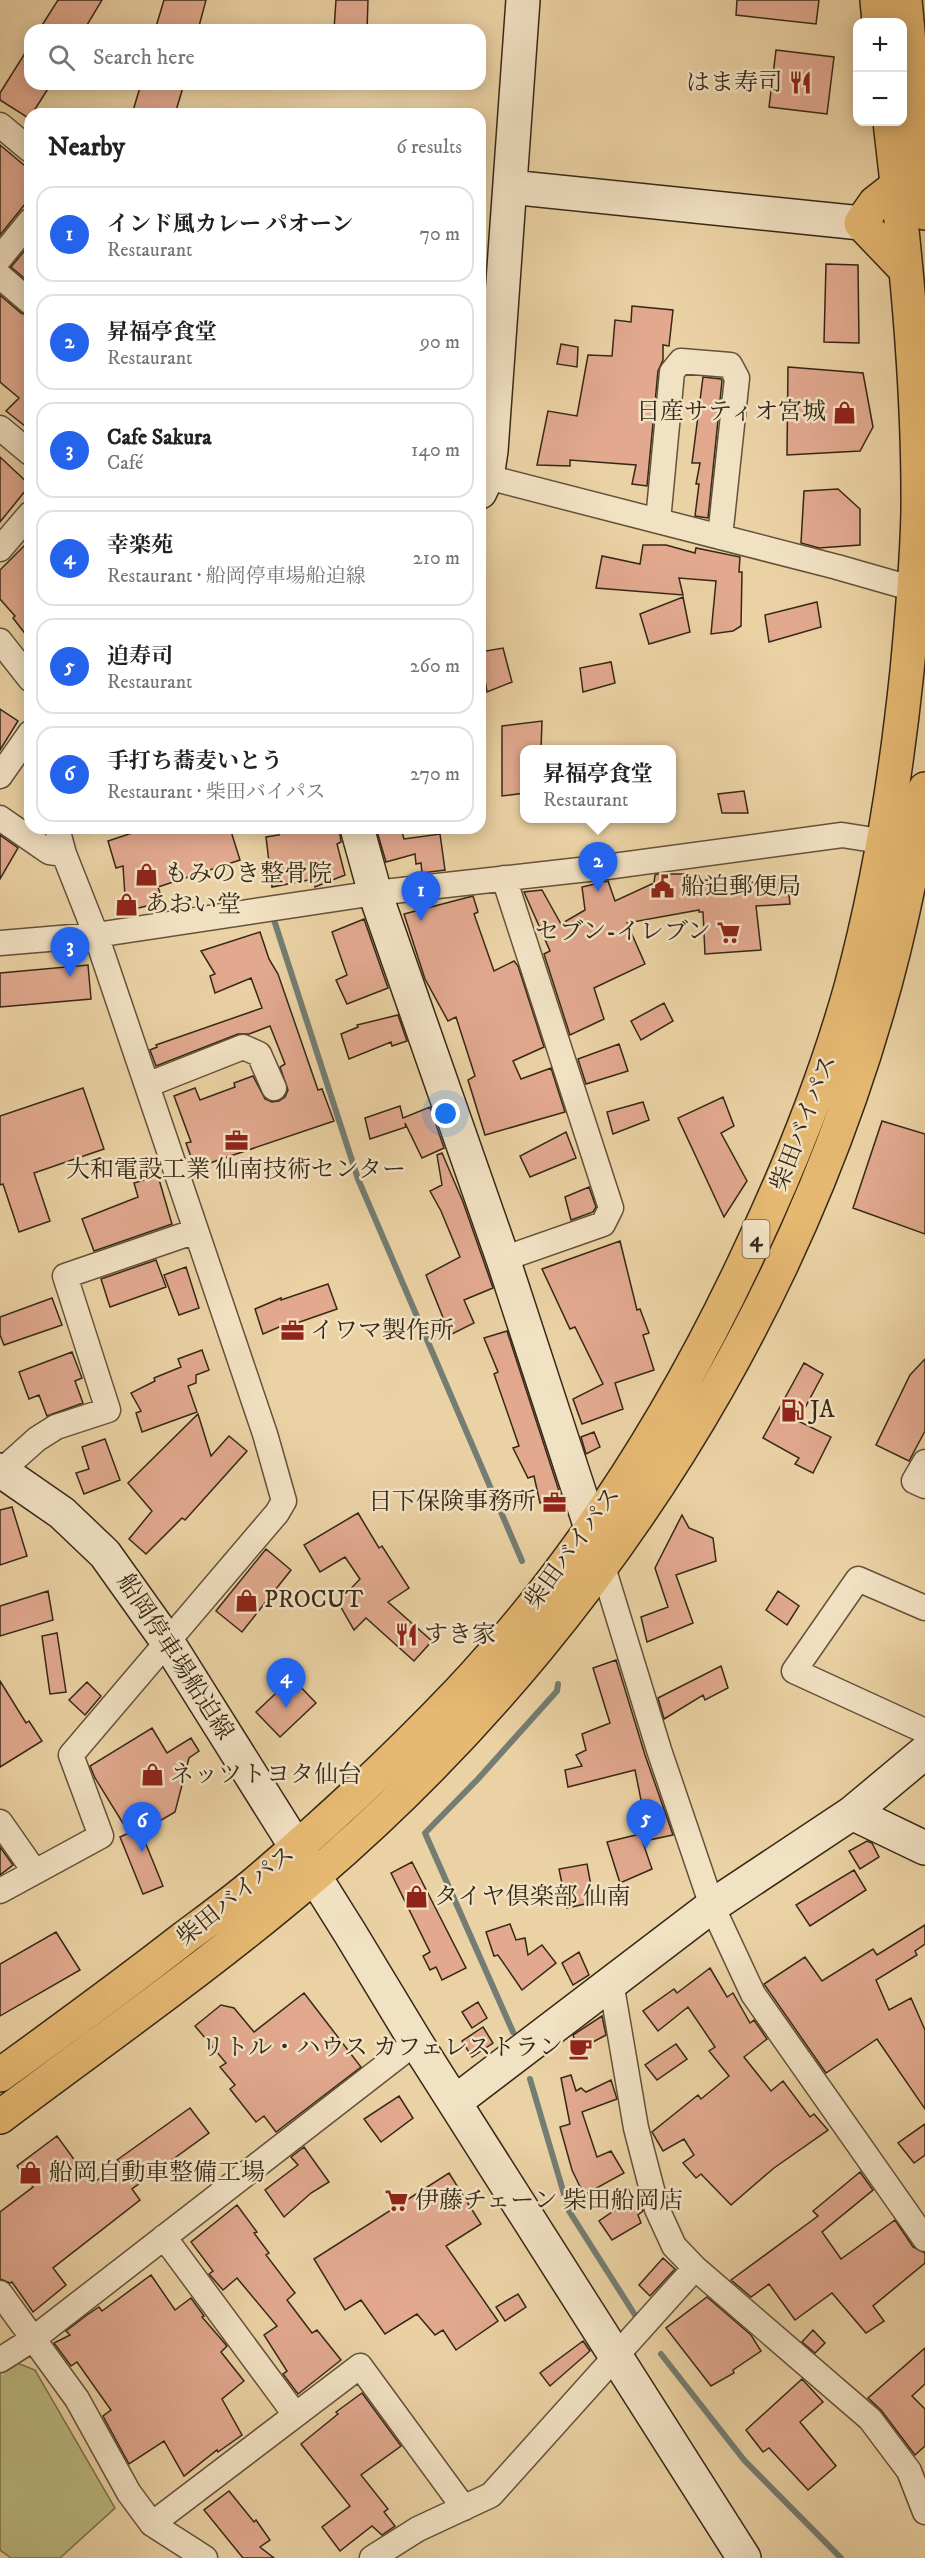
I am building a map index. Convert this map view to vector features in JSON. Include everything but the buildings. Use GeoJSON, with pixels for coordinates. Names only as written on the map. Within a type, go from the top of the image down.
{"type":"FeatureCollection","features":[{"type":"Feature","properties":{"kind":"highway"},"geometry":{"type":"LineString","coordinates":[[877,0],[879,18]]}},
{"type":"Feature","properties":{"kind":"highway"},"geometry":{"type":"LineString","coordinates":[[905,0],[925,213]]}},
{"type":"Feature","properties":{"kind":"highway","name":"柴田バイパス"},"geometry":{"type":"LineString","coordinates":[[0,2075],[109,1996],[262,1878],[355,1795],[461,1690],[508,1635],[591,1528],[639,1456],[688,1376],[726,1302],[797,1148],[817,1094],[851,985],[871,905],[898,748],[914,589],[918,516],[918,443],[906,270],[891,126]]}},
{"type":"Feature","properties":{"kind":"highway"},"geometry":{"type":"LineString","coordinates":[[898,185],[875,203],[861,223],[906,270]]}},
{"type":"Feature","properties":{"kind":"highway","name":"柴田バイパス"},"geometry":{"type":"LineString","coordinates":[[0,2116],[200,1967],[315,1876],[380,1816],[470,1726],[556,1627],[603,1566],[716,1391],[776,1277],[818,1183],[852,1090],[877,1010],[921,850],[925,789]]}},
{"type":"Feature","properties":{"kind":"street"},"geometry":{"type":"LineString","coordinates":[[486,472],[491,451],[488,384],[510,187],[523,0]]}},
{"type":"Feature","properties":{"kind":"street"},"geometry":{"type":"LineString","coordinates":[[0,125],[24,145]]}},
{"type":"Feature","properties":{"kind":"street"},"geometry":{"type":"LineString","coordinates":[[510,187],[861,223]]}},
{"type":"Feature","properties":{"kind":"street"},"geometry":{"type":"LineString","coordinates":[[0,258],[24,228]]}},
{"type":"Feature","properties":{"kind":"street"},"geometry":{"type":"LineString","coordinates":[[0,276],[24,297]]}},
{"type":"Feature","properties":{"kind":"street"},"geometry":{"type":"LineString","coordinates":[[658,521],[672,372],[681,361],[730,365],[737,378],[720,537]]}},
{"type":"Feature","properties":{"kind":"street"},"geometry":{"type":"LineString","coordinates":[[0,428],[24,448]]}},
{"type":"Feature","properties":{"kind":"street"},"geometry":{"type":"LineString","coordinates":[[486,486],[658,521],[914,589]]}},
{"type":"Feature","properties":{"kind":"street"},"geometry":{"type":"LineString","coordinates":[[0,549],[24,521]]}},
{"type":"Feature","properties":{"kind":"street"},"geometry":{"type":"LineString","coordinates":[[0,641],[24,671]]}},
{"type":"Feature","properties":{"kind":"street"},"geometry":{"type":"LineString","coordinates":[[0,776],[24,742]]}},
{"type":"Feature","properties":{"kind":"street"},"geometry":{"type":"LineString","coordinates":[[0,818],[49,852],[64,854]]}},
{"type":"Feature","properties":{"kind":"street"},"geometry":{"type":"LineString","coordinates":[[0,1891],[101,1836],[71,1755],[277,1513],[284,1501],[265,1434],[96,935],[64,854],[59,834]]}},
{"type":"Feature","properties":{"kind":"street"},"geometry":{"type":"LineString","coordinates":[[359,834],[375,893],[502,1259],[591,1528],[659,1750],[712,1906],[753,1994],[925,2239]]}},
{"type":"Feature","properties":{"kind":"street"},"geometry":{"type":"LineString","coordinates":[[0,942],[96,935],[375,893],[606,867],[842,835],[883,840],[921,850]]}},
{"type":"Feature","properties":{"kind":"street"},"geometry":{"type":"LineString","coordinates":[[502,1259],[603,1224],[611,1208],[504,878]]}},
{"type":"Feature","properties":{"kind":"street"},"geometry":{"type":"LineString","coordinates":[[147,1085],[243,1047],[259,1054],[274,1088]]}},
{"type":"Feature","properties":{"kind":"street"},"geometry":{"type":"LineString","coordinates":[[0,1471],[56,1427],[108,1410],[65,1276],[196,1231]]}},
{"type":"Feature","properties":{"kind":"street"},"geometry":{"type":"LineString","coordinates":[[925,1462],[914,1481],[925,1486]]}},
{"type":"Feature","properties":{"kind":"street","name":"船岡停車場船迫線"},"geometry":{"type":"LineString","coordinates":[[0,1471],[62,1513],[105,1554],[167,1641],[416,2042],[744,2558]]}},
{"type":"Feature","properties":{"kind":"street"},"geometry":{"type":"LineString","coordinates":[[925,1608],[858,1579],[794,1671],[925,1731]]}},
{"type":"Feature","properties":{"kind":"street"},"geometry":{"type":"LineString","coordinates":[[455,2102],[712,1906],[852,1813],[925,1752]]}},
{"type":"Feature","properties":{"kind":"street"},"geometry":{"type":"LineString","coordinates":[[852,1813],[925,1848]]}},
{"type":"Feature","properties":{"kind":"street"},"geometry":{"type":"LineString","coordinates":[[0,1822],[35,1872]]}},
{"type":"Feature","properties":{"kind":"street"},"geometry":{"type":"LineString","coordinates":[[611,1982],[636,2128],[657,2209],[674,2246],[695,2268],[870,2419],[917,2474],[925,2512]]}},
{"type":"Feature","properties":{"kind":"street"},"geometry":{"type":"LineString","coordinates":[[0,2360],[33,2339],[416,2042]]}},
{"type":"Feature","properties":{"kind":"street"},"geometry":{"type":"LineString","coordinates":[[164,2237],[294,2413]]}},
{"type":"Feature","properties":{"kind":"street"},"geometry":{"type":"LineString","coordinates":[[372,2558],[418,2529],[490,2495],[695,2268]]}},
{"type":"Feature","properties":{"kind":"street"},"geometry":{"type":"LineString","coordinates":[[0,2293],[77,2399],[129,2493],[152,2524],[205,2558]]}},
{"type":"Feature","properties":{"kind":"street"},"geometry":{"type":"LineString","coordinates":[[152,2524],[294,2413],[360,2366],[464,2508]]}},
{"type":"Feature","properties":{"kind":"shaded area"},"geometry":{"type":"Polygon","coordinates":[[[12,2361],[35,2370],[115,2508],[60,2558],[11,2558],[0,2550],[0,2370],[12,2361]]]}},
{"type":"Feature","properties":{"kind":"waterway"},"geometry":{"type":"LineString","coordinates":[[274,920],[358,1179],[522,1561]]}},
{"type":"Feature","properties":{"kind":"waterway"},"geometry":{"type":"LineString","coordinates":[[513,2032],[425,1833],[478,1779],[557,1691],[558,1684]]}},
{"type":"Feature","properties":{"kind":"waterway"},"geometry":{"type":"LineString","coordinates":[[530,2079],[569,2211],[635,2315]]}},
{"type":"Feature","properties":{"kind":"waterway"},"geometry":{"type":"LineString","coordinates":[[661,2354],[744,2460],[841,2558]]}},
{"type":"Feature","properties":{"kind":"place","name":"はま寿司"},"geometry":{"type":"Point","coordinates":[800,83]}},
{"type":"Feature","properties":{"kind":"place","name":"日産サティオ宮城"},"geometry":{"type":"Point","coordinates":[844,412]}},
{"type":"Feature","properties":{"kind":"place","name":"もみのき整骨院"},"geometry":{"type":"Point","coordinates":[146,874]}},
{"type":"Feature","properties":{"kind":"place","name":"船迫郵便局"},"geometry":{"type":"Point","coordinates":[663,887]}},
{"type":"Feature","properties":{"kind":"place","name":"昇福亭食堂"},"geometry":{"type":"Point","coordinates":[598,892]}},
{"type":"Feature","properties":{"kind":"place","name":"あおい堂"},"geometry":{"type":"Point","coordinates":[127,905]}},
{"type":"Feature","properties":{"kind":"place","name":"インド風カレー パオーン"},"geometry":{"type":"Point","coordinates":[421,921]}},
{"type":"Feature","properties":{"kind":"place","name":"セブン-イレブン"},"geometry":{"type":"Point","coordinates":[729,932]}},
{"type":"Feature","properties":{"kind":"place","name":"Cafe Sakura"},"geometry":{"type":"Point","coordinates":[70,977]}},
{"type":"Feature","properties":{"kind":"place","name":"大和電設工業 仙南技術センター"},"geometry":{"type":"Point","coordinates":[236,1140]}},
{"type":"Feature","properties":{"kind":"place","name":"イワマ製作所"},"geometry":{"type":"Point","coordinates":[292,1331]}},
{"type":"Feature","properties":{"kind":"place","name":"JA"},"geometry":{"type":"Point","coordinates":[792,1410]}},
{"type":"Feature","properties":{"kind":"place","name":"日下保険事務所"},"geometry":{"type":"Point","coordinates":[554,1502]}},
{"type":"Feature","properties":{"kind":"place","name":"PROCUT"},"geometry":{"type":"Point","coordinates":[246,1600]}},
{"type":"Feature","properties":{"kind":"place","name":"すき家"},"geometry":{"type":"Point","coordinates":[406,1635]}},
{"type":"Feature","properties":{"kind":"place","name":"幸楽苑"},"geometry":{"type":"Point","coordinates":[286,1708]}},
{"type":"Feature","properties":{"kind":"place","name":"ネッツトヨタ仙台"},"geometry":{"type":"Point","coordinates":[152,1775]}},
{"type":"Feature","properties":{"kind":"place","name":"迫寿司"},"geometry":{"type":"Point","coordinates":[646,1849]}},
{"type":"Feature","properties":{"kind":"place","name":"手打ち蕎麦いとう"},"geometry":{"type":"Point","coordinates":[142,1852]}},
{"type":"Feature","properties":{"kind":"place","name":"タイヤ倶楽部 仙南"},"geometry":{"type":"Point","coordinates":[416,1897]}},
{"type":"Feature","properties":{"kind":"place","name":"リトル・ハウス カフェレストラン"},"geometry":{"type":"Point","coordinates":[581,2048]}},
{"type":"Feature","properties":{"kind":"place","name":"船岡自動車整備工場"},"geometry":{"type":"Point","coordinates":[31,2173]}},
{"type":"Feature","properties":{"kind":"place","name":"伊藤チェーン 柴田船岡店"},"geometry":{"type":"Point","coordinates":[397,2201]}}]}
